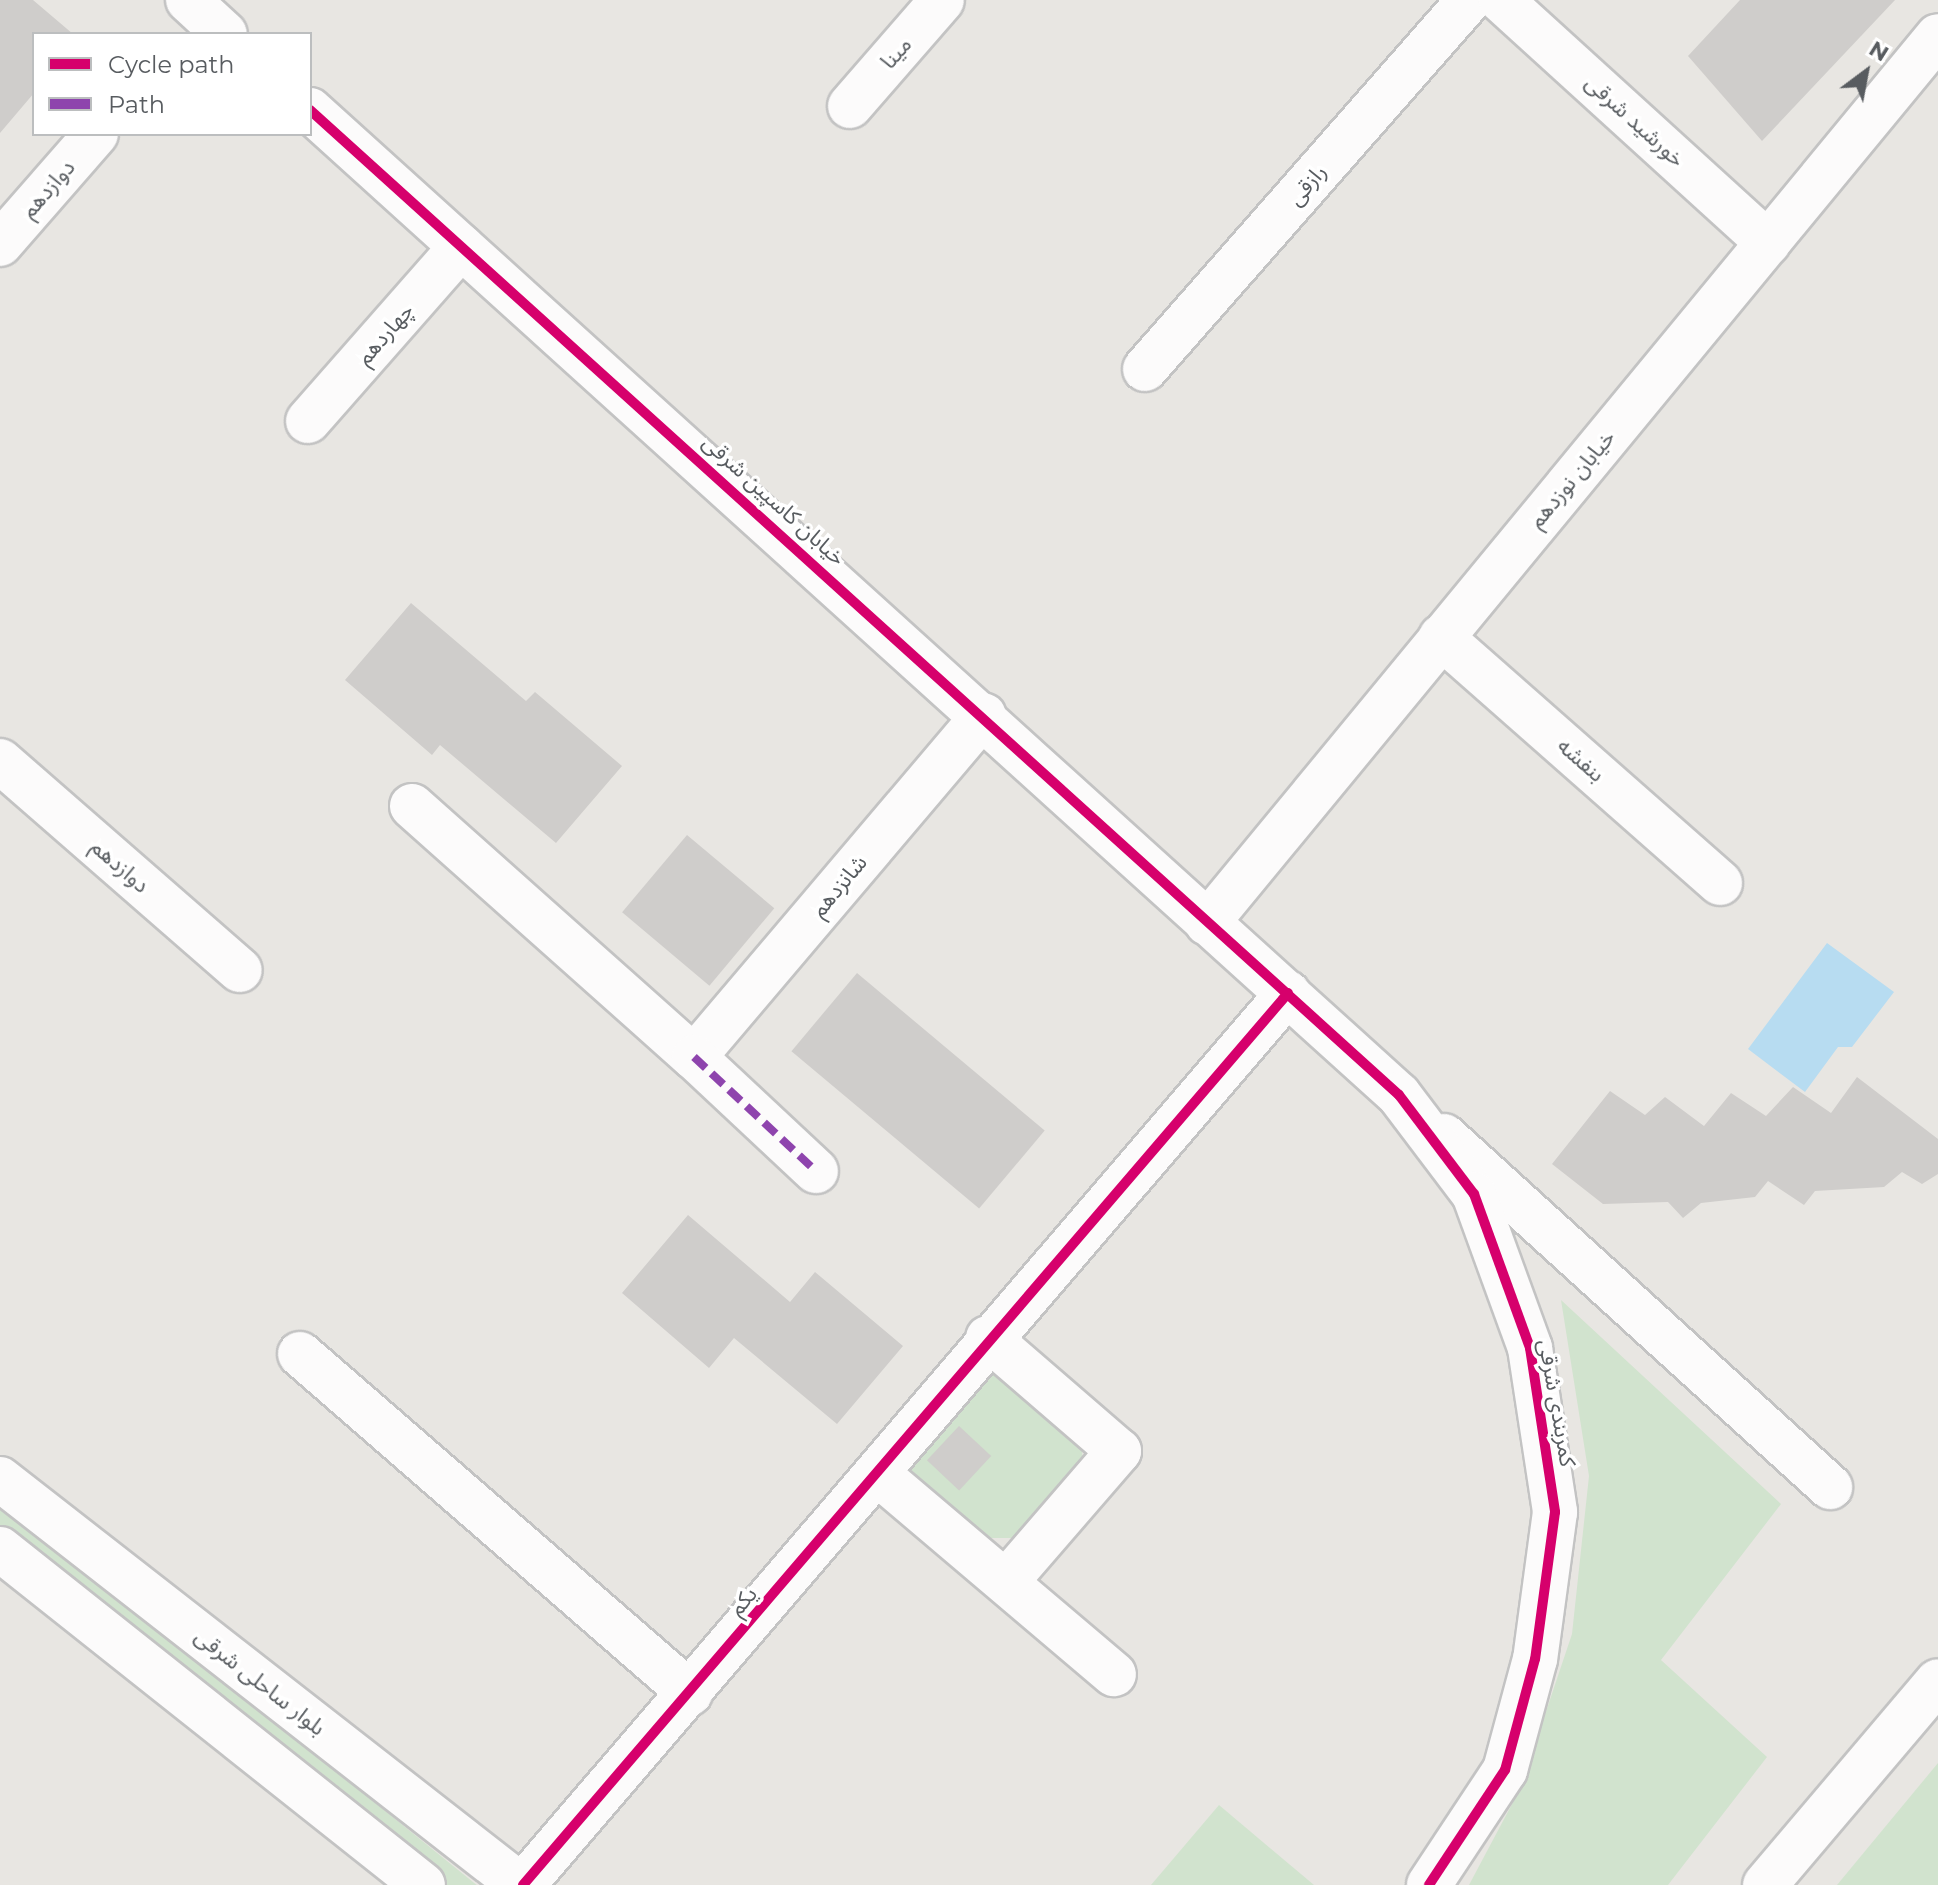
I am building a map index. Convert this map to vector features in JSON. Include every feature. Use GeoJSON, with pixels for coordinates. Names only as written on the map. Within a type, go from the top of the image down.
{"type":"FeatureCollection","features":[{"type":"Feature","properties":{"kind":"street","name":"مینا"},"geometry":{"type":"LineString","coordinates":[[850,106],[942,0]]}},
{"type":"Feature","properties":{"kind":"street","name":"رازقی"},"geometry":{"type":"LineString","coordinates":[[1145,369],[1469,0]]}},
{"type":"Feature","properties":{"kind":"street","name":"خورشید شرقی"},"geometry":{"type":"LineString","coordinates":[[1501,0],[1768,243]]}},
{"type":"Feature","properties":{"kind":"street","name":"خیابان نوزدهم"},"geometry":{"type":"LineString","coordinates":[[1207,923],[1938,36]]}},
{"type":"Feature","properties":{"kind":"street","name":"خیابان کاسپین شرقی"},"geometry":{"type":"LineString","coordinates":[[312,112],[984,715],[1207,923]]}},
{"type":"Feature","properties":{"kind":"street","name":"دوازدهم"},"geometry":{"type":"LineString","coordinates":[[0,244],[94,136]]}},
{"type":"Feature","properties":{"kind":"street","name":"چهاردهم"},"geometry":{"type":"LineString","coordinates":[[308,421],[461,247]]}},
{"type":"Feature","properties":{"kind":"street","name":"بنفشه"},"geometry":{"type":"LineString","coordinates":[[1441,637],[1720,883]]}},
{"type":"Feature","properties":{"kind":"street","name":"شانزدهم"},"geometry":{"type":"LineString","coordinates":[[694,1057],[984,715]]}},
{"type":"Feature","properties":{"kind":"street","name":"دوازدهم"},"geometry":{"type":"LineString","coordinates":[[0,761],[240,970]]}},
{"type":"Feature","properties":{"kind":"street"},"geometry":{"type":"LineString","coordinates":[[412,806],[694,1057],[816,1171]]}},
{"type":"Feature","properties":{"kind":"street","name":"کمربندی شرقی"},"geometry":{"type":"LineString","coordinates":[[1207,923],[1399,1095],[1474,1194],[1530,1348],[1555,1512],[1535,1659],[1505,1770],[1429,1885]]}},
{"type":"Feature","properties":{"kind":"street","name":"یکم"},"geometry":{"type":"LineString","coordinates":[[522,1885],[879,1475],[988,1338],[1288,993]]}},
{"type":"Feature","properties":{"kind":"street"},"geometry":{"type":"LineString","coordinates":[[1399,1095],[1830,1487]]}},
{"type":"Feature","properties":{"kind":"street"},"geometry":{"type":"LineString","coordinates":[[988,1338],[1119,1451],[1006,1582]]}},
{"type":"Feature","properties":{"kind":"street"},"geometry":{"type":"LineString","coordinates":[[300,1354],[690,1693]]}},
{"type":"Feature","properties":{"kind":"street"},"geometry":{"type":"LineString","coordinates":[[879,1475],[1114,1674]]}},
{"type":"Feature","properties":{"kind":"street","name":"بلوار ساحلی شرقی"},"geometry":{"type":"LineString","coordinates":[[0,1479],[522,1885]]}},
{"type":"Feature","properties":{"kind":"street"},"geometry":{"type":"LineString","coordinates":[[0,1549],[423,1885]]}},
{"type":"Feature","properties":{"kind":"street"},"geometry":{"type":"LineString","coordinates":[[1765,1885],[1938,1681]]}},
{"type":"Feature","properties":{"kind":"green space"},"geometry":{"type":"Polygon","coordinates":[[[1561,1300],[1781,1504],[1661,1660],[1767,1757],[1668,1885],[1469,1885],[1520,1789],[1572,1634],[1589,1476],[1561,1300]]]}},
{"type":"Feature","properties":{"kind":"green space"},"geometry":{"type":"Polygon","coordinates":[[[1001,1366],[1079,1430],[1083,1459],[1015,1538],[988,1538],[912,1472],[907,1440],[971,1371],[1001,1366]]]}},
{"type":"Feature","properties":{"kind":"green space"},"geometry":{"type":"Polygon","coordinates":[[[0,1499],[477,1885],[439,1885],[0,1530],[0,1499]]]}},
{"type":"Feature","properties":{"kind":"green space"},"geometry":{"type":"Polygon","coordinates":[[[1938,1763],[1938,1885],[1837,1885],[1938,1763]]]}},
{"type":"Feature","properties":{"kind":"green space"},"geometry":{"type":"Polygon","coordinates":[[[1219,1805],[1314,1885],[1151,1885],[1219,1805]]]}},
{"type":"Feature","properties":{"kind":"water"},"geometry":{"type":"Polygon","coordinates":[[[1827,943],[1894,992],[1852,1047],[1838,1047],[1805,1092],[1748,1049],[1827,943]]]}},
{"type":"Feature","properties":{"kind":"building"},"geometry":{"type":"Polygon","coordinates":[[[0,0],[33,0],[71,32],[32,32],[32,95],[0,133],[0,0]]]}},
{"type":"Feature","properties":{"kind":"building"},"geometry":{"type":"Polygon","coordinates":[[[1740,0],[1895,0],[1762,141],[1688,56],[1740,0]]]}},
{"type":"Feature","properties":{"kind":"building"},"geometry":{"type":"Polygon","coordinates":[[[411,603],[526,701],[535,692],[622,766],[556,843],[440,745],[432,755],[345,680],[411,603]]]}},
{"type":"Feature","properties":{"kind":"building"},"geometry":{"type":"Polygon","coordinates":[[[687,835],[774,908],[709,986],[622,912],[687,835]]]}},
{"type":"Feature","properties":{"kind":"building"},"geometry":{"type":"Polygon","coordinates":[[[857,973],[1045,1130],[979,1209],[791,1051],[857,973]]]}},
{"type":"Feature","properties":{"kind":"building"},"geometry":{"type":"Polygon","coordinates":[[[1857,1077],[1938,1139],[1938,1174],[1922,1184],[1902,1172],[1884,1187],[1815,1191],[1804,1205],[1768,1181],[1755,1197],[1701,1203],[1683,1218],[1668,1202],[1603,1204],[1552,1164],[1610,1091],[1645,1115],[1665,1097],[1704,1126],[1731,1093],[1766,1116],[1793,1087],[1831,1113],[1857,1077]]]}},
{"type":"Feature","properties":{"kind":"building"},"geometry":{"type":"Polygon","coordinates":[[[688,1215],[790,1302],[815,1272],[903,1346],[837,1424],[734,1338],[709,1368],[622,1293],[688,1215]]]}},
{"type":"Feature","properties":{"kind":"building"},"geometry":{"type":"Polygon","coordinates":[[[959,1426],[991,1456],[959,1490],[927,1460],[959,1426]]]}},
{"type":"Feature","properties":{"kind":"marked path"},"geometry":{"type":"LineString","coordinates":[[694,1057],[816,1171]]}},
{"type":"Feature","properties":{"kind":"cycle path"},"geometry":{"type":"LineString","coordinates":[[312,112],[1399,1095],[1474,1194],[1530,1348],[1555,1512],[1535,1659],[1505,1770],[1429,1885]]}},
{"type":"Feature","properties":{"kind":"cycle path"},"geometry":{"type":"LineString","coordinates":[[523,1885],[1288,993]]}}]}
